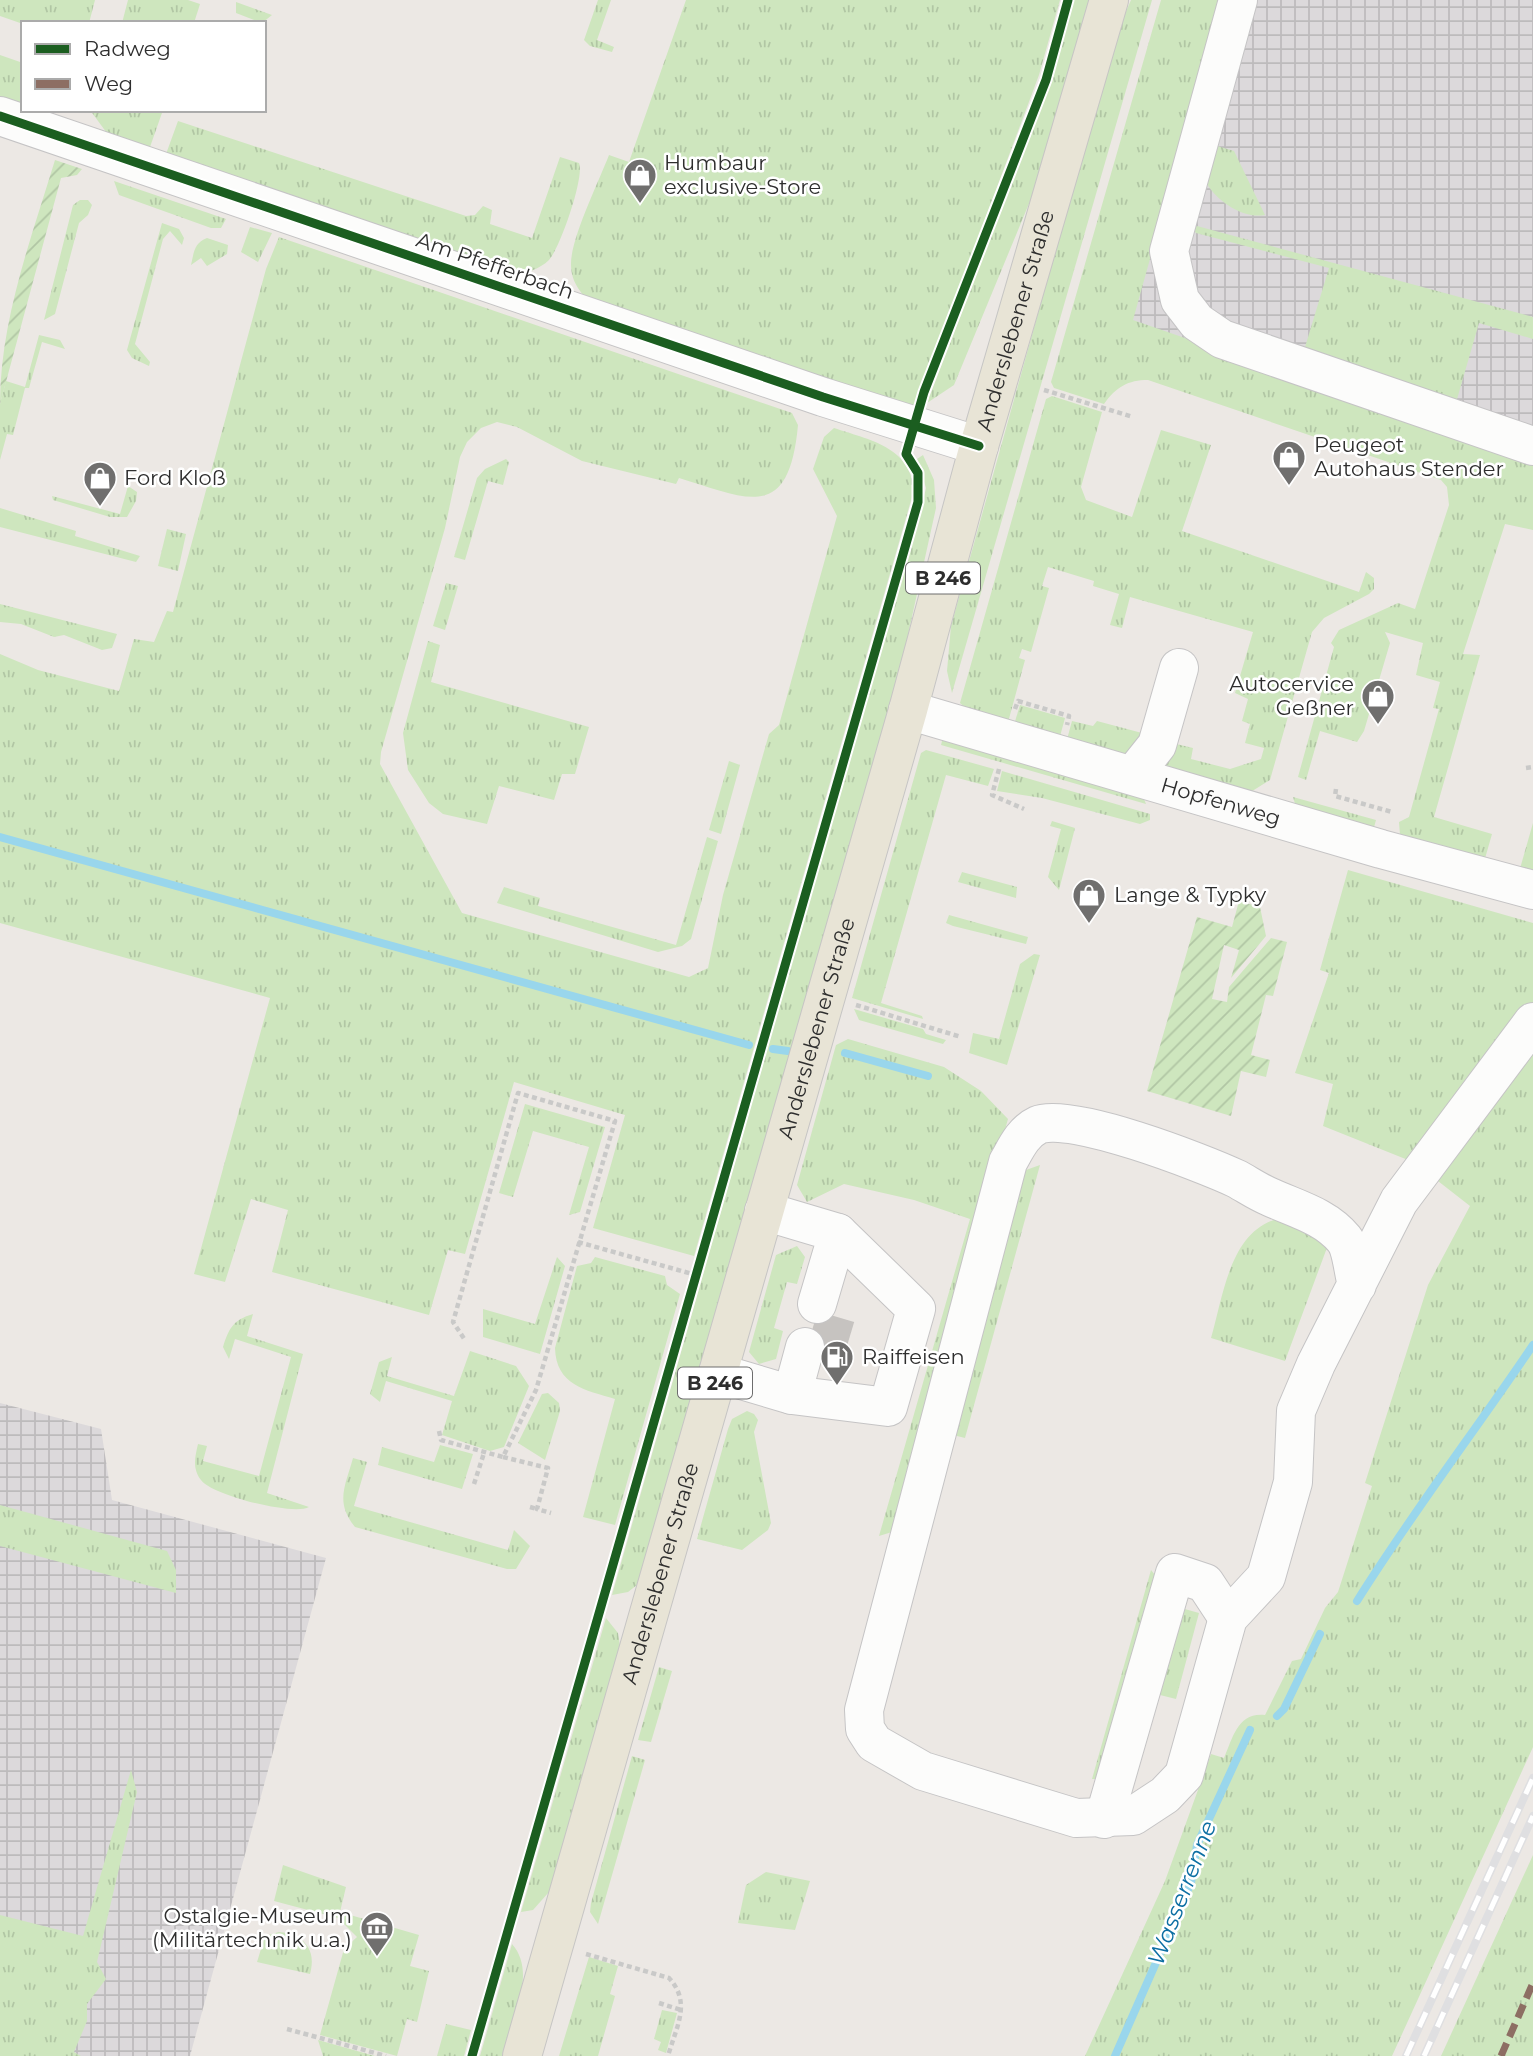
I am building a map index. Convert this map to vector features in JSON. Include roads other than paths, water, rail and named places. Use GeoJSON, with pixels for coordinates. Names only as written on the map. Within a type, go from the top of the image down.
{"type":"FeatureCollection","features":[{"type":"Feature","properties":{"kind":"main road","name":"Anderslebener Straße"},"geometry":{"type":"LineString","coordinates":[[522,2056],[908,710],[979,446],[1110,0]]}},
{"type":"Feature","properties":{"kind":"street"},"geometry":{"type":"LineString","coordinates":[[1238,0],[1169,251],[1180,300],[1197,322],[1222,339],[1533,446]]}},
{"type":"Feature","properties":{"kind":"street","name":"Am Pfefferbach"},"geometry":{"type":"LineString","coordinates":[[0,116],[823,397],[979,446]]}},
{"type":"Feature","properties":{"kind":"street"},"geometry":{"type":"LineString","coordinates":[[1133,775],[1157,745],[1179,668]]}},
{"type":"Feature","properties":{"kind":"street","name":"Hopfenweg"},"geometry":{"type":"LineString","coordinates":[[908,710],[1381,849],[1533,890]]}},
{"type":"Feature","properties":{"kind":"street"},"geometry":{"type":"LineString","coordinates":[[1357,1285],[1346,1240],[1322,1219],[1267,1196],[1237,1179],[1157,1148],[1073,1123],[1056,1121],[1038,1125],[1021,1139],[1008,1162],[864,1710],[865,1729],[874,1743],[923,1771],[1076,1818],[1133,1816],[1165,1795],[1184,1775],[1228,1618],[1266,1577],[1293,1482],[1296,1412],[1399,1201],[1533,1022]]}},
{"type":"Feature","properties":{"kind":"street"},"geometry":{"type":"LineString","coordinates":[[1322,1219],[1357,1216],[1382,1210],[1399,1201]]}},
{"type":"Feature","properties":{"kind":"street"},"geometry":{"type":"LineString","coordinates":[[718,1373],[803,1396],[888,1406],[916,1309],[847,1241],[764,1211]]}},
{"type":"Feature","properties":{"kind":"street"},"geometry":{"type":"LineString","coordinates":[[827,1307],[847,1241]]}},
{"type":"Feature","properties":{"kind":"street"},"geometry":{"type":"LineString","coordinates":[[803,1396],[815,1350]]}},
{"type":"Feature","properties":{"kind":"street"},"geometry":{"type":"LineString","coordinates":[[1104,1819],[1175,1573],[1205,1583],[1228,1618]]}},
{"type":"Feature","properties":{"kind":"waterway"},"geometry":{"type":"LineString","coordinates":[[0,837],[749,1045]]}},
{"type":"Feature","properties":{"kind":"waterway"},"geometry":{"type":"LineString","coordinates":[[773,1049],[788,1051]]}},
{"type":"Feature","properties":{"kind":"waterway"},"geometry":{"type":"LineString","coordinates":[[845,1053],[928,1076]]}},
{"type":"Feature","properties":{"kind":"waterway"},"geometry":{"type":"LineString","coordinates":[[1357,1601],[1533,1345]]}},
{"type":"Feature","properties":{"kind":"waterway","name":"Wasserrenne"},"geometry":{"type":"LineString","coordinates":[[1277,1716],[1284,1709],[1320,1634]]}},
{"type":"Feature","properties":{"kind":"waterway","name":"Wasserrenne"},"geometry":{"type":"LineString","coordinates":[[1115,2056],[1191,1883],[1197,1845],[1250,1730]]}},
{"type":"Feature","properties":{"kind":"tunnel"},"geometry":{"type":"LineString","coordinates":[[825,1353],[838,1310]]}},
{"type":"Feature","properties":{"kind":"railway"},"geometry":{"type":"LineString","coordinates":[[1406,2056],[1533,1778]]}},
{"type":"Feature","properties":{"kind":"railway"},"geometry":{"type":"LineString","coordinates":[[1424,2056],[1533,1816]]}},
{"type":"Feature","properties":{"kind":"place","name":"Humbaur exclusive-Store"},"geometry":{"type":"Point","coordinates":[640,205]}},
{"type":"Feature","properties":{"kind":"place","name":"Peugeot Autohaus Stender"},"geometry":{"type":"Point","coordinates":[1289,487]}},
{"type":"Feature","properties":{"kind":"place","name":"Ford Kloß"},"geometry":{"type":"Point","coordinates":[100,508]}},
{"type":"Feature","properties":{"kind":"place","name":"Autocervice Geßner"},"geometry":{"type":"Point","coordinates":[1378,726]}},
{"type":"Feature","properties":{"kind":"place","name":"Lange & Typky"},"geometry":{"type":"Point","coordinates":[1089,925]}},
{"type":"Feature","properties":{"kind":"place","name":"Raiffeisen"},"geometry":{"type":"Point","coordinates":[837,1387]}},
{"type":"Feature","properties":{"kind":"place","name":"Ostalgie-Museum (Militärtechnik u.a.)"},"geometry":{"type":"Point","coordinates":[377,1958]}}]}
